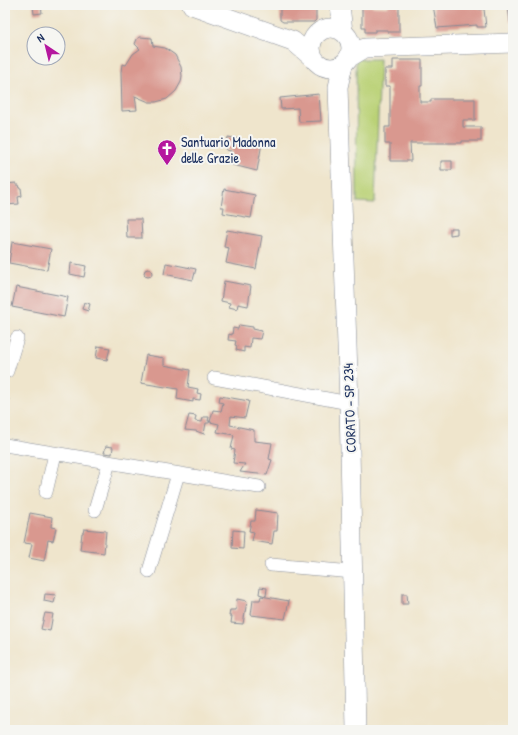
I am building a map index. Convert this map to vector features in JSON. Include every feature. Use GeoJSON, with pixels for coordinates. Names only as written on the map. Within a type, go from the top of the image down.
{"type":"FeatureCollection","features":[{"type":"Feature","properties":{"kind":"main road"},"geometry":{"type":"LineString","coordinates":[[192,5],[293,41],[319,63],[338,87]]}},
{"type":"Feature","properties":{"kind":"main road"},"geometry":{"type":"LineString","coordinates":[[336,5],[311,47],[319,63],[330,69],[337,68],[350,48]]}},
{"type":"Feature","properties":{"kind":"main road","name":"CORATO - SP 234"},"geometry":{"type":"LineString","coordinates":[[340,5],[350,48],[338,87],[349,403],[356,730]]}},
{"type":"Feature","properties":{"kind":"main road"},"geometry":{"type":"LineString","coordinates":[[293,41],[334,28],[350,48]]}},
{"type":"Feature","properties":{"kind":"main road"},"geometry":{"type":"LineString","coordinates":[[350,48],[513,43]]}},
{"type":"Feature","properties":{"kind":"street"},"geometry":{"type":"LineString","coordinates":[[5,371],[8,371],[17,338]]}},
{"type":"Feature","properties":{"kind":"street"},"geometry":{"type":"LineString","coordinates":[[214,378],[349,403]]}},
{"type":"Feature","properties":{"kind":"street"},"geometry":{"type":"LineString","coordinates":[[5,445],[259,486]]}},
{"type":"Feature","properties":{"kind":"street"},"geometry":{"type":"LineString","coordinates":[[46,492],[55,454]]}},
{"type":"Feature","properties":{"kind":"street"},"geometry":{"type":"LineString","coordinates":[[95,510],[109,463]]}},
{"type":"Feature","properties":{"kind":"street"},"geometry":{"type":"LineString","coordinates":[[149,571],[178,474]]}},
{"type":"Feature","properties":{"kind":"street"},"geometry":{"type":"LineString","coordinates":[[271,565],[353,572]]}},
{"type":"Feature","properties":{"kind":"green space"},"geometry":{"type":"Polygon","coordinates":[[[356,59],[380,59],[375,203],[357,202],[356,59]]]}},
{"type":"Feature","properties":{"kind":"building"},"geometry":{"type":"Polygon","coordinates":[[[41,5],[42,13],[34,14],[33,6],[41,5]]]}},
{"type":"Feature","properties":{"kind":"building"},"geometry":{"type":"Polygon","coordinates":[[[280,5],[316,5],[316,20],[314,22],[283,22],[280,20],[280,5]]]}},
{"type":"Feature","properties":{"kind":"building"},"geometry":{"type":"Polygon","coordinates":[[[388,5],[399,5],[399,32],[375,30],[375,32],[365,32],[365,27],[362,27],[362,6],[388,7],[388,5]]]}},
{"type":"Feature","properties":{"kind":"building"},"geometry":{"type":"Polygon","coordinates":[[[433,5],[479,5],[479,9],[484,9],[486,27],[477,27],[477,25],[437,28],[433,5]]]}},
{"type":"Feature","properties":{"kind":"building"},"geometry":{"type":"Polygon","coordinates":[[[508,5],[513,5],[513,22],[510,22],[508,5]]]}},
{"type":"Feature","properties":{"kind":"building"},"geometry":{"type":"Polygon","coordinates":[[[140,37],[152,38],[153,46],[165,48],[175,55],[181,67],[181,82],[176,91],[167,99],[149,102],[135,96],[137,110],[122,111],[122,64],[126,65],[133,54],[140,49],[135,44],[137,39],[140,37]]]}},
{"type":"Feature","properties":{"kind":"building"},"geometry":{"type":"Polygon","coordinates":[[[393,60],[422,60],[422,86],[420,86],[420,102],[431,102],[431,99],[475,99],[475,120],[463,120],[463,127],[481,127],[481,141],[462,141],[462,143],[410,143],[411,161],[390,161],[390,144],[385,144],[385,127],[390,127],[390,86],[385,86],[385,69],[393,69],[393,60]]]}},
{"type":"Feature","properties":{"kind":"building"},"geometry":{"type":"Polygon","coordinates":[[[319,94],[321,121],[299,122],[298,108],[281,109],[280,98],[319,94]]]}},
{"type":"Feature","properties":{"kind":"building"},"geometry":{"type":"Polygon","coordinates":[[[228,137],[262,143],[257,171],[229,164],[231,151],[226,150],[228,137]]]}},
{"type":"Feature","properties":{"kind":"building"},"geometry":{"type":"Polygon","coordinates":[[[441,161],[452,161],[452,170],[441,170],[441,161]]]}},
{"type":"Feature","properties":{"kind":"building"},"geometry":{"type":"Polygon","coordinates":[[[16,183],[16,185],[19,185],[21,188],[22,196],[18,197],[19,204],[5,205],[5,184],[16,183]]]}},
{"type":"Feature","properties":{"kind":"building"},"geometry":{"type":"Polygon","coordinates":[[[224,189],[255,195],[251,218],[223,213],[224,207],[221,207],[224,189]]]}},
{"type":"Feature","properties":{"kind":"building"},"geometry":{"type":"Polygon","coordinates":[[[126,219],[141,219],[142,238],[127,238],[126,219]]]}},
{"type":"Feature","properties":{"kind":"building"},"geometry":{"type":"Polygon","coordinates":[[[450,228],[457,228],[457,234],[450,235],[450,228]]]}},
{"type":"Feature","properties":{"kind":"building"},"geometry":{"type":"Polygon","coordinates":[[[227,230],[262,236],[256,269],[226,263],[229,248],[224,247],[227,230]]]}},
{"type":"Feature","properties":{"kind":"building"},"geometry":{"type":"Polygon","coordinates":[[[12,242],[51,249],[47,270],[9,263],[12,242]]]}},
{"type":"Feature","properties":{"kind":"building"},"geometry":{"type":"Polygon","coordinates":[[[71,263],[86,266],[84,277],[70,274],[71,263]]]}},
{"type":"Feature","properties":{"kind":"building"},"geometry":{"type":"Polygon","coordinates":[[[166,263],[196,269],[193,280],[164,274],[166,263]]]}},
{"type":"Feature","properties":{"kind":"building"},"geometry":{"type":"Polygon","coordinates":[[[146,269],[150,269],[152,273],[150,277],[146,277],[144,275],[144,271],[146,269]]]}},
{"type":"Feature","properties":{"kind":"building"},"geometry":{"type":"Polygon","coordinates":[[[224,281],[251,286],[248,306],[238,304],[237,309],[229,307],[230,303],[221,301],[224,281]]]}},
{"type":"Feature","properties":{"kind":"building"},"geometry":{"type":"Polygon","coordinates":[[[16,287],[68,297],[64,317],[12,307],[16,287]]]}},
{"type":"Feature","properties":{"kind":"building"},"geometry":{"type":"Polygon","coordinates":[[[84,302],[90,304],[88,311],[82,309],[84,302]]]}},
{"type":"Feature","properties":{"kind":"building"},"geometry":{"type":"Polygon","coordinates":[[[239,325],[253,327],[253,329],[262,331],[260,339],[251,338],[250,348],[244,347],[244,352],[236,350],[236,341],[228,340],[229,334],[232,335],[233,328],[238,329],[239,325]]]}},
{"type":"Feature","properties":{"kind":"building"},"geometry":{"type":"Polygon","coordinates":[[[98,346],[110,348],[107,360],[96,358],[98,346]]]}},
{"type":"Feature","properties":{"kind":"building"},"geometry":{"type":"Polygon","coordinates":[[[146,355],[164,358],[164,365],[190,370],[188,387],[198,389],[197,393],[201,394],[200,400],[193,399],[193,402],[177,399],[178,389],[141,383],[146,355]]]}},
{"type":"Feature","properties":{"kind":"building"},"geometry":{"type":"Polygon","coordinates":[[[220,396],[249,401],[245,418],[231,416],[230,425],[254,430],[254,441],[272,443],[269,459],[272,460],[267,475],[240,472],[245,464],[233,463],[235,450],[231,449],[234,435],[217,432],[219,424],[210,422],[213,410],[221,411],[223,403],[219,402],[220,396]]]}},
{"type":"Feature","properties":{"kind":"building"},"geometry":{"type":"Polygon","coordinates":[[[5,399],[9,399],[6,420],[5,420],[5,399]]]}},
{"type":"Feature","properties":{"kind":"building"},"geometry":{"type":"Polygon","coordinates":[[[189,415],[196,416],[195,421],[202,422],[203,417],[209,417],[208,421],[210,421],[209,423],[206,423],[204,434],[196,431],[185,430],[189,415]]]}},
{"type":"Feature","properties":{"kind":"building"},"geometry":{"type":"Polygon","coordinates":[[[106,446],[113,447],[112,454],[104,453],[106,446]]]}},
{"type":"Feature","properties":{"kind":"building"},"geometry":{"type":"Polygon","coordinates":[[[256,510],[278,513],[277,531],[274,531],[272,544],[252,541],[254,532],[249,531],[251,521],[255,521],[256,510]]]}},
{"type":"Feature","properties":{"kind":"building"},"geometry":{"type":"Polygon","coordinates":[[[30,513],[52,517],[51,527],[56,528],[53,541],[48,540],[44,561],[29,558],[32,544],[24,543],[30,513]]]}},
{"type":"Feature","properties":{"kind":"building"},"geometry":{"type":"Polygon","coordinates":[[[84,529],[106,531],[104,553],[80,550],[82,533],[84,529]]]}},
{"type":"Feature","properties":{"kind":"building"},"geometry":{"type":"Polygon","coordinates":[[[233,530],[244,531],[243,549],[232,548],[233,530]]]}},
{"type":"Feature","properties":{"kind":"building"},"geometry":{"type":"Polygon","coordinates":[[[260,587],[267,588],[266,596],[259,594],[260,587]]]}},
{"type":"Feature","properties":{"kind":"building"},"geometry":{"type":"Polygon","coordinates":[[[45,594],[56,595],[54,603],[44,601],[45,594]]]}},
{"type":"Feature","properties":{"kind":"building"},"geometry":{"type":"Polygon","coordinates":[[[402,594],[407,594],[408,604],[402,604],[402,594]]]}},
{"type":"Feature","properties":{"kind":"building"},"geometry":{"type":"Polygon","coordinates":[[[261,596],[289,601],[285,619],[251,615],[253,600],[260,600],[261,596]]]}},
{"type":"Feature","properties":{"kind":"building"},"geometry":{"type":"Polygon","coordinates":[[[237,599],[247,601],[243,624],[231,623],[232,616],[229,616],[230,610],[236,610],[237,599]]]}},
{"type":"Feature","properties":{"kind":"building"},"geometry":{"type":"Polygon","coordinates":[[[45,613],[53,614],[50,631],[41,629],[45,613]]]}},
{"type":"Feature","properties":{"kind":"place","name":"Santuario Madonna delle Grazie"},"geometry":{"type":"Point","coordinates":[167,166]}}]}
